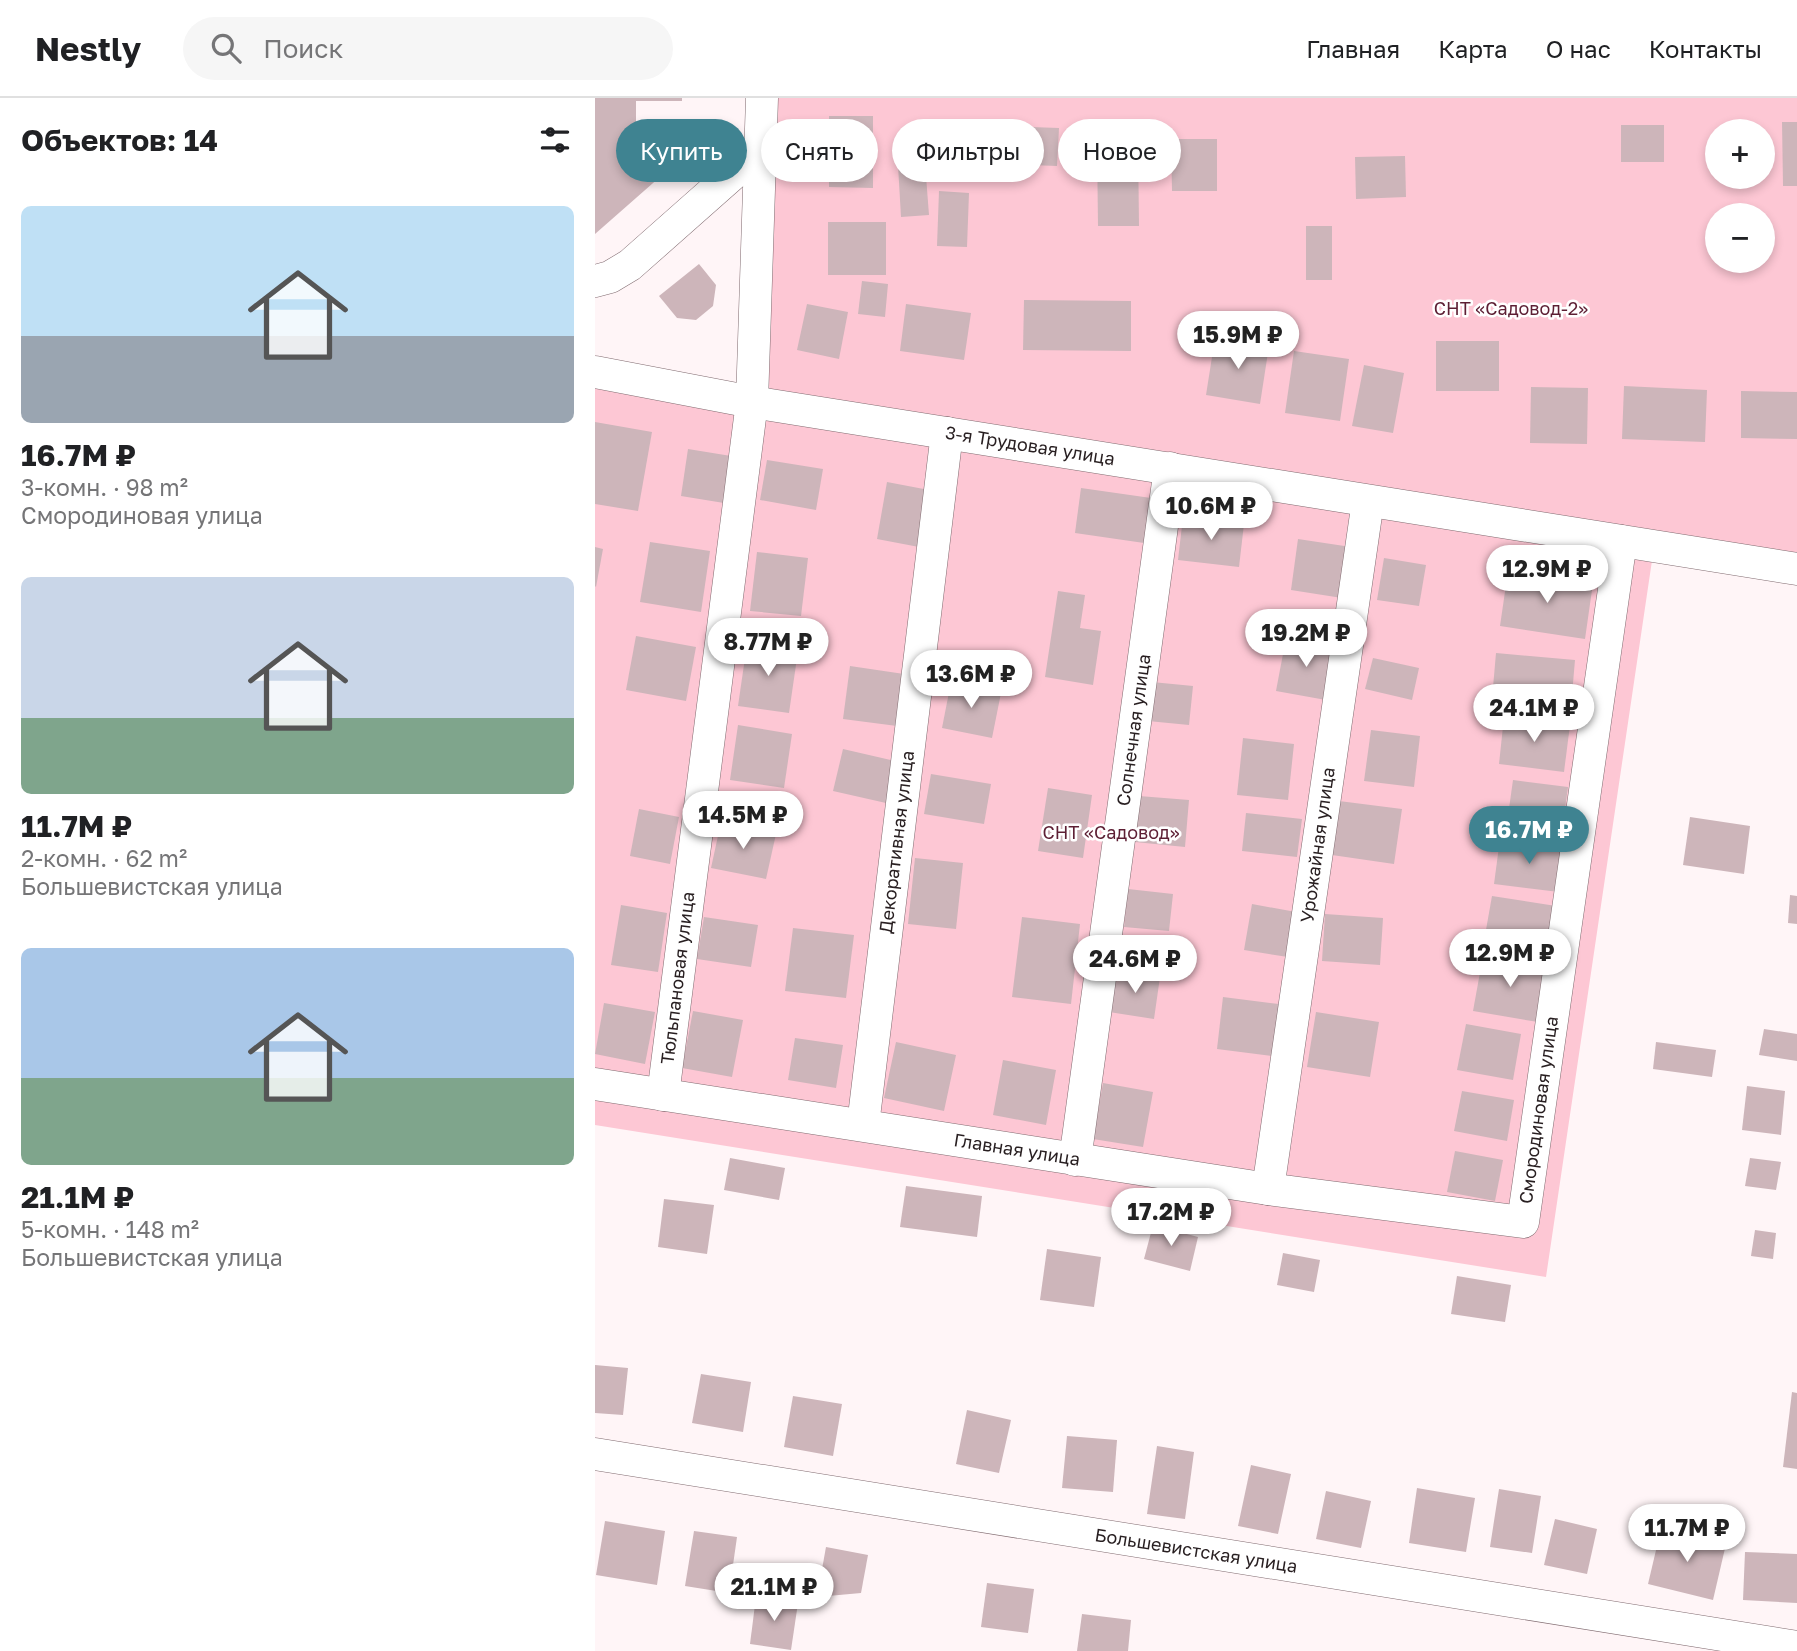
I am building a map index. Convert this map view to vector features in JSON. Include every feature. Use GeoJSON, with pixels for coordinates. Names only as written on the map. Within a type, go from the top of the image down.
{"type":"FeatureCollection","features":[{"type":"Feature","properties":{"kind":"street","name":"Тюльпановая улица"},"geometry":{"type":"LineString","coordinates":[[663,1094],[753,402],[762,98]]}},
{"type":"Feature","properties":{"kind":"street"},"geometry":{"type":"LineString","coordinates":[[595,281],[610,277],[630,265],[760,150]]}},
{"type":"Feature","properties":{"kind":"street","name":"3-я Трудовая улица"},"geometry":{"type":"LineString","coordinates":[[595,372],[753,402],[1797,569]]}},
{"type":"Feature","properties":{"kind":"street","name":"Декоративная улица"},"geometry":{"type":"LineString","coordinates":[[863,1125],[947,433]]}},
{"type":"Feature","properties":{"kind":"street","name":"Солнечная улица"},"geometry":{"type":"LineString","coordinates":[[1075,1160],[1170,467]]}},
{"type":"Feature","properties":{"kind":"street","name":"Урожайная улица"},"geometry":{"type":"LineString","coordinates":[[1268,1189],[1368,501]]}},
{"type":"Feature","properties":{"kind":"street","name":"Смородиновая улица"},"geometry":{"type":"LineString","coordinates":[[1523,1222],[1621,541]]}},
{"type":"Feature","properties":{"kind":"street","name":"Главная улица"},"geometry":{"type":"LineString","coordinates":[[595,1084],[1268,1189],[1523,1222]]}},
{"type":"Feature","properties":{"kind":"street","name":"Большевистская улица"},"geometry":{"type":"LineString","coordinates":[[595,1454],[1797,1647]]}},
{"type":"Feature","properties":{"kind":"green space","name":"СНТ «Садовод»"},"geometry":{"type":"Polygon","coordinates":[[[758,98],[1797,98],[1797,569],[1654,547],[1546,1277],[595,1125],[595,378],[752,402],[758,98]]]}},
{"type":"Feature","properties":{"kind":"building"},"geometry":{"type":"Polygon","coordinates":[[[595,98],[682,98],[682,101],[636,101],[636,119],[616,119],[616,182],[654,182],[595,234],[595,98]]]}},
{"type":"Feature","properties":{"kind":"building"},"geometry":{"type":"Polygon","coordinates":[[[829,116],[873,116],[873,119],[829,119],[829,116]]]}},
{"type":"Feature","properties":{"kind":"building"},"geometry":{"type":"Polygon","coordinates":[[[1782,122],[1797,122],[1797,186],[1783,186],[1782,122]]]}},
{"type":"Feature","properties":{"kind":"building"},"geometry":{"type":"Polygon","coordinates":[[[1621,125],[1664,125],[1664,162],[1621,162],[1621,125]]]}},
{"type":"Feature","properties":{"kind":"building"},"geometry":{"type":"Polygon","coordinates":[[[1044,127],[1058,128],[1057,166],[1044,166],[1044,127]]]}},
{"type":"Feature","properties":{"kind":"building"},"geometry":{"type":"Polygon","coordinates":[[[1181,139],[1217,139],[1217,191],[1172,191],[1172,182],[1181,182],[1181,139]]]}},
{"type":"Feature","properties":{"kind":"building"},"geometry":{"type":"Polygon","coordinates":[[[1405,156],[1406,197],[1356,199],[1355,157],[1405,156]]]}},
{"type":"Feature","properties":{"kind":"building"},"geometry":{"type":"Polygon","coordinates":[[[829,182],[873,182],[873,188],[829,187],[829,182]]]}},
{"type":"Feature","properties":{"kind":"building"},"geometry":{"type":"Polygon","coordinates":[[[899,182],[926,182],[929,215],[901,217],[899,182]]]}},
{"type":"Feature","properties":{"kind":"building"},"geometry":{"type":"Polygon","coordinates":[[[1097,182],[1138,182],[1139,226],[1098,226],[1097,182]]]}},
{"type":"Feature","properties":{"kind":"building"},"geometry":{"type":"Polygon","coordinates":[[[939,191],[969,193],[967,247],[937,246],[939,191]]]}},
{"type":"Feature","properties":{"kind":"building"},"geometry":{"type":"Polygon","coordinates":[[[828,222],[886,222],[886,275],[828,275],[828,222]]]}},
{"type":"Feature","properties":{"kind":"building"},"geometry":{"type":"Polygon","coordinates":[[[1306,226],[1332,226],[1332,280],[1306,280],[1306,226]]]}},
{"type":"Feature","properties":{"kind":"building"},"geometry":{"type":"Polygon","coordinates":[[[699,264],[716,285],[713,306],[696,320],[677,318],[659,296],[699,264]]]}},
{"type":"Feature","properties":{"kind":"building"},"geometry":{"type":"Polygon","coordinates":[[[862,281],[888,284],[885,317],[858,314],[862,281]]]}},
{"type":"Feature","properties":{"kind":"building"},"geometry":{"type":"Polygon","coordinates":[[[1024,300],[1131,301],[1131,351],[1023,350],[1024,300]]]}},
{"type":"Feature","properties":{"kind":"building"},"geometry":{"type":"Polygon","coordinates":[[[807,304],[848,312],[839,359],[797,350],[807,304]]]}},
{"type":"Feature","properties":{"kind":"building"},"geometry":{"type":"Polygon","coordinates":[[[906,304],[971,313],[964,360],[900,351],[906,304]]]}},
{"type":"Feature","properties":{"kind":"building"},"geometry":{"type":"Polygon","coordinates":[[[1215,338],[1269,346],[1260,404],[1206,395],[1215,338]]]}},
{"type":"Feature","properties":{"kind":"building"},"geometry":{"type":"Polygon","coordinates":[[[1436,341],[1499,341],[1499,391],[1436,391],[1436,341]]]}},
{"type":"Feature","properties":{"kind":"building"},"geometry":{"type":"Polygon","coordinates":[[[1294,351],[1349,359],[1340,421],[1285,413],[1294,351]]]}},
{"type":"Feature","properties":{"kind":"building"},"geometry":{"type":"Polygon","coordinates":[[[1364,365],[1404,373],[1393,433],[1352,426],[1364,365]]]}},
{"type":"Feature","properties":{"kind":"building"},"geometry":{"type":"Polygon","coordinates":[[[1624,386],[1707,390],[1705,442],[1622,439],[1624,386]]]}},
{"type":"Feature","properties":{"kind":"building"},"geometry":{"type":"Polygon","coordinates":[[[1531,387],[1588,388],[1587,444],[1530,443],[1531,387]]]}},
{"type":"Feature","properties":{"kind":"building"},"geometry":{"type":"Polygon","coordinates":[[[1741,391],[1797,392],[1797,439],[1741,438],[1741,391]]]}},
{"type":"Feature","properties":{"kind":"building"},"geometry":{"type":"Polygon","coordinates":[[[595,422],[652,432],[638,511],[595,504],[595,422]]]}},
{"type":"Feature","properties":{"kind":"building"},"geometry":{"type":"Polygon","coordinates":[[[688,449],[731,456],[724,503],[681,496],[688,449]]]}},
{"type":"Feature","properties":{"kind":"building"},"geometry":{"type":"Polygon","coordinates":[[[767,460],[823,469],[816,510],[760,500],[767,460]]]}},
{"type":"Feature","properties":{"kind":"building"},"geometry":{"type":"Polygon","coordinates":[[[887,482],[929,490],[919,547],[877,539],[887,482]]]}},
{"type":"Feature","properties":{"kind":"building"},"geometry":{"type":"Polygon","coordinates":[[[1081,488],[1158,499],[1151,544],[1075,533],[1081,488]]]}},
{"type":"Feature","properties":{"kind":"building"},"geometry":{"type":"Polygon","coordinates":[[[1183,517],[1244,524],[1239,567],[1178,560],[1183,517]]]}},
{"type":"Feature","properties":{"kind":"building"},"geometry":{"type":"Polygon","coordinates":[[[1298,539],[1351,547],[1342,598],[1291,590],[1298,539]]]}},
{"type":"Feature","properties":{"kind":"building"},"geometry":{"type":"Polygon","coordinates":[[[650,542],[710,551],[701,612],[640,602],[650,542]]]}},
{"type":"Feature","properties":{"kind":"building"},"geometry":{"type":"Polygon","coordinates":[[[595,547],[603,549],[596,587],[595,586],[595,547]]]}},
{"type":"Feature","properties":{"kind":"building"},"geometry":{"type":"Polygon","coordinates":[[[757,552],[808,558],[801,616],[750,611],[757,552]]]}},
{"type":"Feature","properties":{"kind":"building"},"geometry":{"type":"Polygon","coordinates":[[[1384,558],[1426,565],[1419,606],[1377,600],[1384,558]]]}},
{"type":"Feature","properties":{"kind":"building"},"geometry":{"type":"Polygon","coordinates":[[[1508,571],[1593,583],[1585,639],[1500,626],[1508,571]]]}},
{"type":"Feature","properties":{"kind":"building"},"geometry":{"type":"Polygon","coordinates":[[[1058,591],[1085,595],[1080,628],[1101,631],[1093,685],[1045,677],[1058,591]]]}},
{"type":"Feature","properties":{"kind":"building"},"geometry":{"type":"Polygon","coordinates":[[[636,636],[696,647],[686,701],[626,690],[636,636]]]}},
{"type":"Feature","properties":{"kind":"building"},"geometry":{"type":"Polygon","coordinates":[[[1286,638],[1336,647],[1326,700],[1276,691],[1286,638]]]}},
{"type":"Feature","properties":{"kind":"building"},"geometry":{"type":"Polygon","coordinates":[[[747,644],[798,651],[789,713],[738,706],[747,644]]]}},
{"type":"Feature","properties":{"kind":"building"},"geometry":{"type":"Polygon","coordinates":[[[1496,653],[1575,660],[1571,706],[1492,699],[1496,653]]]}},
{"type":"Feature","properties":{"kind":"building"},"geometry":{"type":"Polygon","coordinates":[[[1373,658],[1419,668],[1412,700],[1365,689],[1373,658]]]}},
{"type":"Feature","properties":{"kind":"building"},"geometry":{"type":"Polygon","coordinates":[[[850,666],[904,674],[897,726],[843,719],[850,666]]]}},
{"type":"Feature","properties":{"kind":"building"},"geometry":{"type":"Polygon","coordinates":[[[951,682],[1001,693],[992,738],[942,728],[951,682]]]}},
{"type":"Feature","properties":{"kind":"building"},"geometry":{"type":"Polygon","coordinates":[[[1152,682],[1193,686],[1189,725],[1148,721],[1152,682]]]}},
{"type":"Feature","properties":{"kind":"building"},"geometry":{"type":"Polygon","coordinates":[[[1504,717],[1570,725],[1564,772],[1499,764],[1504,717]]]}},
{"type":"Feature","properties":{"kind":"building"},"geometry":{"type":"Polygon","coordinates":[[[738,725],[792,734],[784,788],[730,780],[738,725]]]}},
{"type":"Feature","properties":{"kind":"building"},"geometry":{"type":"Polygon","coordinates":[[[1371,730],[1420,736],[1414,787],[1364,781],[1371,730]]]}},
{"type":"Feature","properties":{"kind":"building"},"geometry":{"type":"Polygon","coordinates":[[[1243,738],[1294,744],[1288,800],[1237,795],[1243,738]]]}},
{"type":"Feature","properties":{"kind":"building"},"geometry":{"type":"Polygon","coordinates":[[[843,749],[895,761],[886,803],[833,791],[843,749]]]}},
{"type":"Feature","properties":{"kind":"building"},"geometry":{"type":"Polygon","coordinates":[[[931,774],[991,784],[984,824],[924,814],[931,774]]]}},
{"type":"Feature","properties":{"kind":"building"},"geometry":{"type":"Polygon","coordinates":[[[1513,780],[1568,787],[1562,831],[1507,823],[1513,780]]]}},
{"type":"Feature","properties":{"kind":"building"},"geometry":{"type":"Polygon","coordinates":[[[1048,788],[1092,795],[1083,858],[1038,851],[1048,788]]]}},
{"type":"Feature","properties":{"kind":"building"},"geometry":{"type":"Polygon","coordinates":[[[1139,796],[1189,800],[1185,847],[1135,842],[1139,796]]]}},
{"type":"Feature","properties":{"kind":"building"},"geometry":{"type":"Polygon","coordinates":[[[1339,801],[1402,809],[1394,864],[1332,855],[1339,801]]]}},
{"type":"Feature","properties":{"kind":"building"},"geometry":{"type":"Polygon","coordinates":[[[639,809],[679,817],[670,864],[630,856],[639,809]]]}},
{"type":"Feature","properties":{"kind":"building"},"geometry":{"type":"Polygon","coordinates":[[[1246,813],[1302,819],[1297,857],[1242,851],[1246,813]]]}},
{"type":"Feature","properties":{"kind":"building"},"geometry":{"type":"Polygon","coordinates":[[[1690,817],[1750,826],[1744,874],[1683,865],[1690,817]]]}},
{"type":"Feature","properties":{"kind":"building"},"geometry":{"type":"Polygon","coordinates":[[[721,822],[776,834],[766,879],[711,868],[721,822]]]}},
{"type":"Feature","properties":{"kind":"building"},"geometry":{"type":"Polygon","coordinates":[[[1500,839],[1565,847],[1559,892],[1494,884],[1500,839]]]}},
{"type":"Feature","properties":{"kind":"building"},"geometry":{"type":"Polygon","coordinates":[[[915,858],[963,863],[956,929],[908,924],[915,858]]]}},
{"type":"Feature","properties":{"kind":"building"},"geometry":{"type":"Polygon","coordinates":[[[1128,889],[1173,894],[1169,931],[1124,927],[1128,889]]]}},
{"type":"Feature","properties":{"kind":"building"},"geometry":{"type":"Polygon","coordinates":[[[1790,895],[1797,896],[1797,924],[1788,923],[1790,895]]]}},
{"type":"Feature","properties":{"kind":"building"},"geometry":{"type":"Polygon","coordinates":[[[1492,896],[1556,906],[1548,951],[1484,941],[1492,896]]]}},
{"type":"Feature","properties":{"kind":"building"},"geometry":{"type":"Polygon","coordinates":[[[1252,904],[1296,912],[1288,957],[1244,950],[1252,904]]]}},
{"type":"Feature","properties":{"kind":"building"},"geometry":{"type":"Polygon","coordinates":[[[621,905],[667,913],[658,972],[611,965],[621,905]]]}},
{"type":"Feature","properties":{"kind":"building"},"geometry":{"type":"Polygon","coordinates":[[[1325,914],[1383,918],[1380,965],[1322,961],[1325,914]]]}},
{"type":"Feature","properties":{"kind":"building"},"geometry":{"type":"Polygon","coordinates":[[[704,917],[758,925],[751,967],[697,959],[704,917]]]}},
{"type":"Feature","properties":{"kind":"building"},"geometry":{"type":"Polygon","coordinates":[[[1022,917],[1080,924],[1071,1004],[1012,997],[1022,917]]]}},
{"type":"Feature","properties":{"kind":"building"},"geometry":{"type":"Polygon","coordinates":[[[793,928],[854,935],[846,998],[785,991],[793,928]]]}},
{"type":"Feature","properties":{"kind":"building"},"geometry":{"type":"Polygon","coordinates":[[[1483,956],[1547,967],[1538,1022],[1473,1011],[1483,956]]]}},
{"type":"Feature","properties":{"kind":"building"},"geometry":{"type":"Polygon","coordinates":[[[1115,971],[1160,977],[1154,1019],[1109,1012],[1115,971]]]}},
{"type":"Feature","properties":{"kind":"building"},"geometry":{"type":"Polygon","coordinates":[[[1223,997],[1279,1004],[1273,1056],[1217,1049],[1223,997]]]}},
{"type":"Feature","properties":{"kind":"building"},"geometry":{"type":"Polygon","coordinates":[[[604,1003],[655,1012],[645,1064],[595,1054],[604,1003]]]}},
{"type":"Feature","properties":{"kind":"building"},"geometry":{"type":"Polygon","coordinates":[[[693,1011],[743,1020],[732,1077],[682,1068],[693,1011]]]}},
{"type":"Feature","properties":{"kind":"building"},"geometry":{"type":"Polygon","coordinates":[[[1316,1012],[1379,1022],[1370,1077],[1307,1067],[1316,1012]]]}},
{"type":"Feature","properties":{"kind":"building"},"geometry":{"type":"Polygon","coordinates":[[[1466,1024],[1521,1034],[1513,1080],[1457,1070],[1466,1024]]]}},
{"type":"Feature","properties":{"kind":"building"},"geometry":{"type":"Polygon","coordinates":[[[1764,1029],[1797,1034],[1797,1061],[1759,1055],[1764,1029]]]}},
{"type":"Feature","properties":{"kind":"building"},"geometry":{"type":"Polygon","coordinates":[[[795,1038],[843,1045],[836,1088],[788,1080],[795,1038]]]}},
{"type":"Feature","properties":{"kind":"building"},"geometry":{"type":"Polygon","coordinates":[[[896,1042],[956,1055],[944,1111],[884,1098],[896,1042]]]}},
{"type":"Feature","properties":{"kind":"building"},"geometry":{"type":"Polygon","coordinates":[[[1656,1042],[1716,1050],[1712,1077],[1653,1069],[1656,1042]]]}},
{"type":"Feature","properties":{"kind":"building"},"geometry":{"type":"Polygon","coordinates":[[[1003,1060],[1056,1070],[1046,1125],[993,1115],[1003,1060]]]}},
{"type":"Feature","properties":{"kind":"building"},"geometry":{"type":"Polygon","coordinates":[[[1103,1083],[1153,1092],[1143,1147],[1093,1139],[1103,1083]]]}},
{"type":"Feature","properties":{"kind":"building"},"geometry":{"type":"Polygon","coordinates":[[[1747,1086],[1785,1091],[1781,1135],[1742,1130],[1747,1086]]]}},
{"type":"Feature","properties":{"kind":"building"},"geometry":{"type":"Polygon","coordinates":[[[1462,1091],[1514,1100],[1507,1141],[1454,1131],[1462,1091]]]}},
{"type":"Feature","properties":{"kind":"building"},"geometry":{"type":"Polygon","coordinates":[[[1455,1151],[1503,1160],[1495,1201],[1447,1192],[1455,1151]]]}},
{"type":"Feature","properties":{"kind":"building"},"geometry":{"type":"Polygon","coordinates":[[[730,1158],[785,1168],[779,1200],[724,1190],[730,1158]]]}},
{"type":"Feature","properties":{"kind":"building"},"geometry":{"type":"Polygon","coordinates":[[[1750,1158],[1781,1162],[1776,1190],[1745,1186],[1750,1158]]]}},
{"type":"Feature","properties":{"kind":"building"},"geometry":{"type":"Polygon","coordinates":[[[906,1186],[982,1196],[977,1237],[900,1227],[906,1186]]]}},
{"type":"Feature","properties":{"kind":"building"},"geometry":{"type":"Polygon","coordinates":[[[664,1199],[714,1205],[707,1254],[658,1247],[664,1199]]]}},
{"type":"Feature","properties":{"kind":"building"},"geometry":{"type":"Polygon","coordinates":[[[1153,1225],[1198,1237],[1190,1271],[1144,1259],[1153,1225]]]}},
{"type":"Feature","properties":{"kind":"building"},"geometry":{"type":"Polygon","coordinates":[[[1755,1230],[1776,1233],[1773,1259],[1751,1256],[1755,1230]]]}},
{"type":"Feature","properties":{"kind":"building"},"geometry":{"type":"Polygon","coordinates":[[[1047,1249],[1101,1257],[1094,1307],[1040,1300],[1047,1249]]]}},
{"type":"Feature","properties":{"kind":"building"},"geometry":{"type":"Polygon","coordinates":[[[1283,1253],[1320,1260],[1314,1292],[1277,1285],[1283,1253]]]}},
{"type":"Feature","properties":{"kind":"building"},"geometry":{"type":"Polygon","coordinates":[[[1457,1276],[1511,1285],[1505,1322],[1451,1314],[1457,1276]]]}},
{"type":"Feature","properties":{"kind":"building"},"geometry":{"type":"Polygon","coordinates":[[[595,1365],[628,1368],[623,1415],[595,1413],[595,1365]]]}},
{"type":"Feature","properties":{"kind":"building"},"geometry":{"type":"Polygon","coordinates":[[[701,1374],[751,1382],[743,1432],[692,1423],[701,1374]]]}},
{"type":"Feature","properties":{"kind":"building"},"geometry":{"type":"Polygon","coordinates":[[[1792,1392],[1797,1393],[1797,1469],[1783,1467],[1792,1392]]]}},
{"type":"Feature","properties":{"kind":"building"},"geometry":{"type":"Polygon","coordinates":[[[793,1396],[842,1404],[833,1456],[784,1447],[793,1396]]]}},
{"type":"Feature","properties":{"kind":"building"},"geometry":{"type":"Polygon","coordinates":[[[967,1410],[1011,1420],[999,1473],[956,1464],[967,1410]]]}},
{"type":"Feature","properties":{"kind":"building"},"geometry":{"type":"Polygon","coordinates":[[[1067,1436],[1117,1440],[1113,1492],[1062,1488],[1067,1436]]]}},
{"type":"Feature","properties":{"kind":"building"},"geometry":{"type":"Polygon","coordinates":[[[1157,1446],[1194,1452],[1185,1519],[1147,1514],[1157,1446]]]}},
{"type":"Feature","properties":{"kind":"building"},"geometry":{"type":"Polygon","coordinates":[[[1251,1465],[1291,1474],[1278,1534],[1238,1526],[1251,1465]]]}},
{"type":"Feature","properties":{"kind":"building"},"geometry":{"type":"Polygon","coordinates":[[[1417,1488],[1475,1498],[1466,1552],[1409,1543],[1417,1488]]]}},
{"type":"Feature","properties":{"kind":"building"},"geometry":{"type":"Polygon","coordinates":[[[1499,1489],[1541,1496],[1532,1553],[1490,1547],[1499,1489]]]}},
{"type":"Feature","properties":{"kind":"building"},"geometry":{"type":"Polygon","coordinates":[[[1326,1491],[1371,1501],[1361,1548],[1316,1539],[1326,1491]]]}},
{"type":"Feature","properties":{"kind":"building"},"geometry":{"type":"Polygon","coordinates":[[[1555,1519],[1597,1529],[1587,1574],[1544,1565],[1555,1519]]]}},
{"type":"Feature","properties":{"kind":"building"},"geometry":{"type":"Polygon","coordinates":[[[605,1521],[665,1531],[657,1585],[596,1575],[605,1521]]]}},
{"type":"Feature","properties":{"kind":"building"},"geometry":{"type":"Polygon","coordinates":[[[1661,1529],[1726,1544],[1713,1600],[1648,1584],[1661,1529]]]}},
{"type":"Feature","properties":{"kind":"building"},"geometry":{"type":"Polygon","coordinates":[[[694,1531],[737,1537],[729,1593],[685,1586],[694,1531]]]}},
{"type":"Feature","properties":{"kind":"building"},"geometry":{"type":"Polygon","coordinates":[[[826,1547],[868,1555],[861,1593],[817,1597],[826,1547]]]}},
{"type":"Feature","properties":{"kind":"building"},"geometry":{"type":"Polygon","coordinates":[[[1745,1552],[1797,1554],[1797,1603],[1743,1600],[1745,1552]]]}},
{"type":"Feature","properties":{"kind":"building"},"geometry":{"type":"Polygon","coordinates":[[[987,1583],[1034,1589],[1028,1633],[981,1627],[987,1583]]]}},
{"type":"Feature","properties":{"kind":"building"},"geometry":{"type":"Polygon","coordinates":[[[756,1597],[798,1603],[791,1650],[750,1644],[756,1597]]]}},
{"type":"Feature","properties":{"kind":"building"},"geometry":{"type":"Polygon","coordinates":[[[1082,1614],[1131,1620],[1128,1651],[1077,1651],[1082,1614]]]}},
{"type":"Feature","properties":{"kind":"park label","name":"СНТ «Садовод-2»"},"geometry":{"type":"Point","coordinates":[1511,309]}}]}
